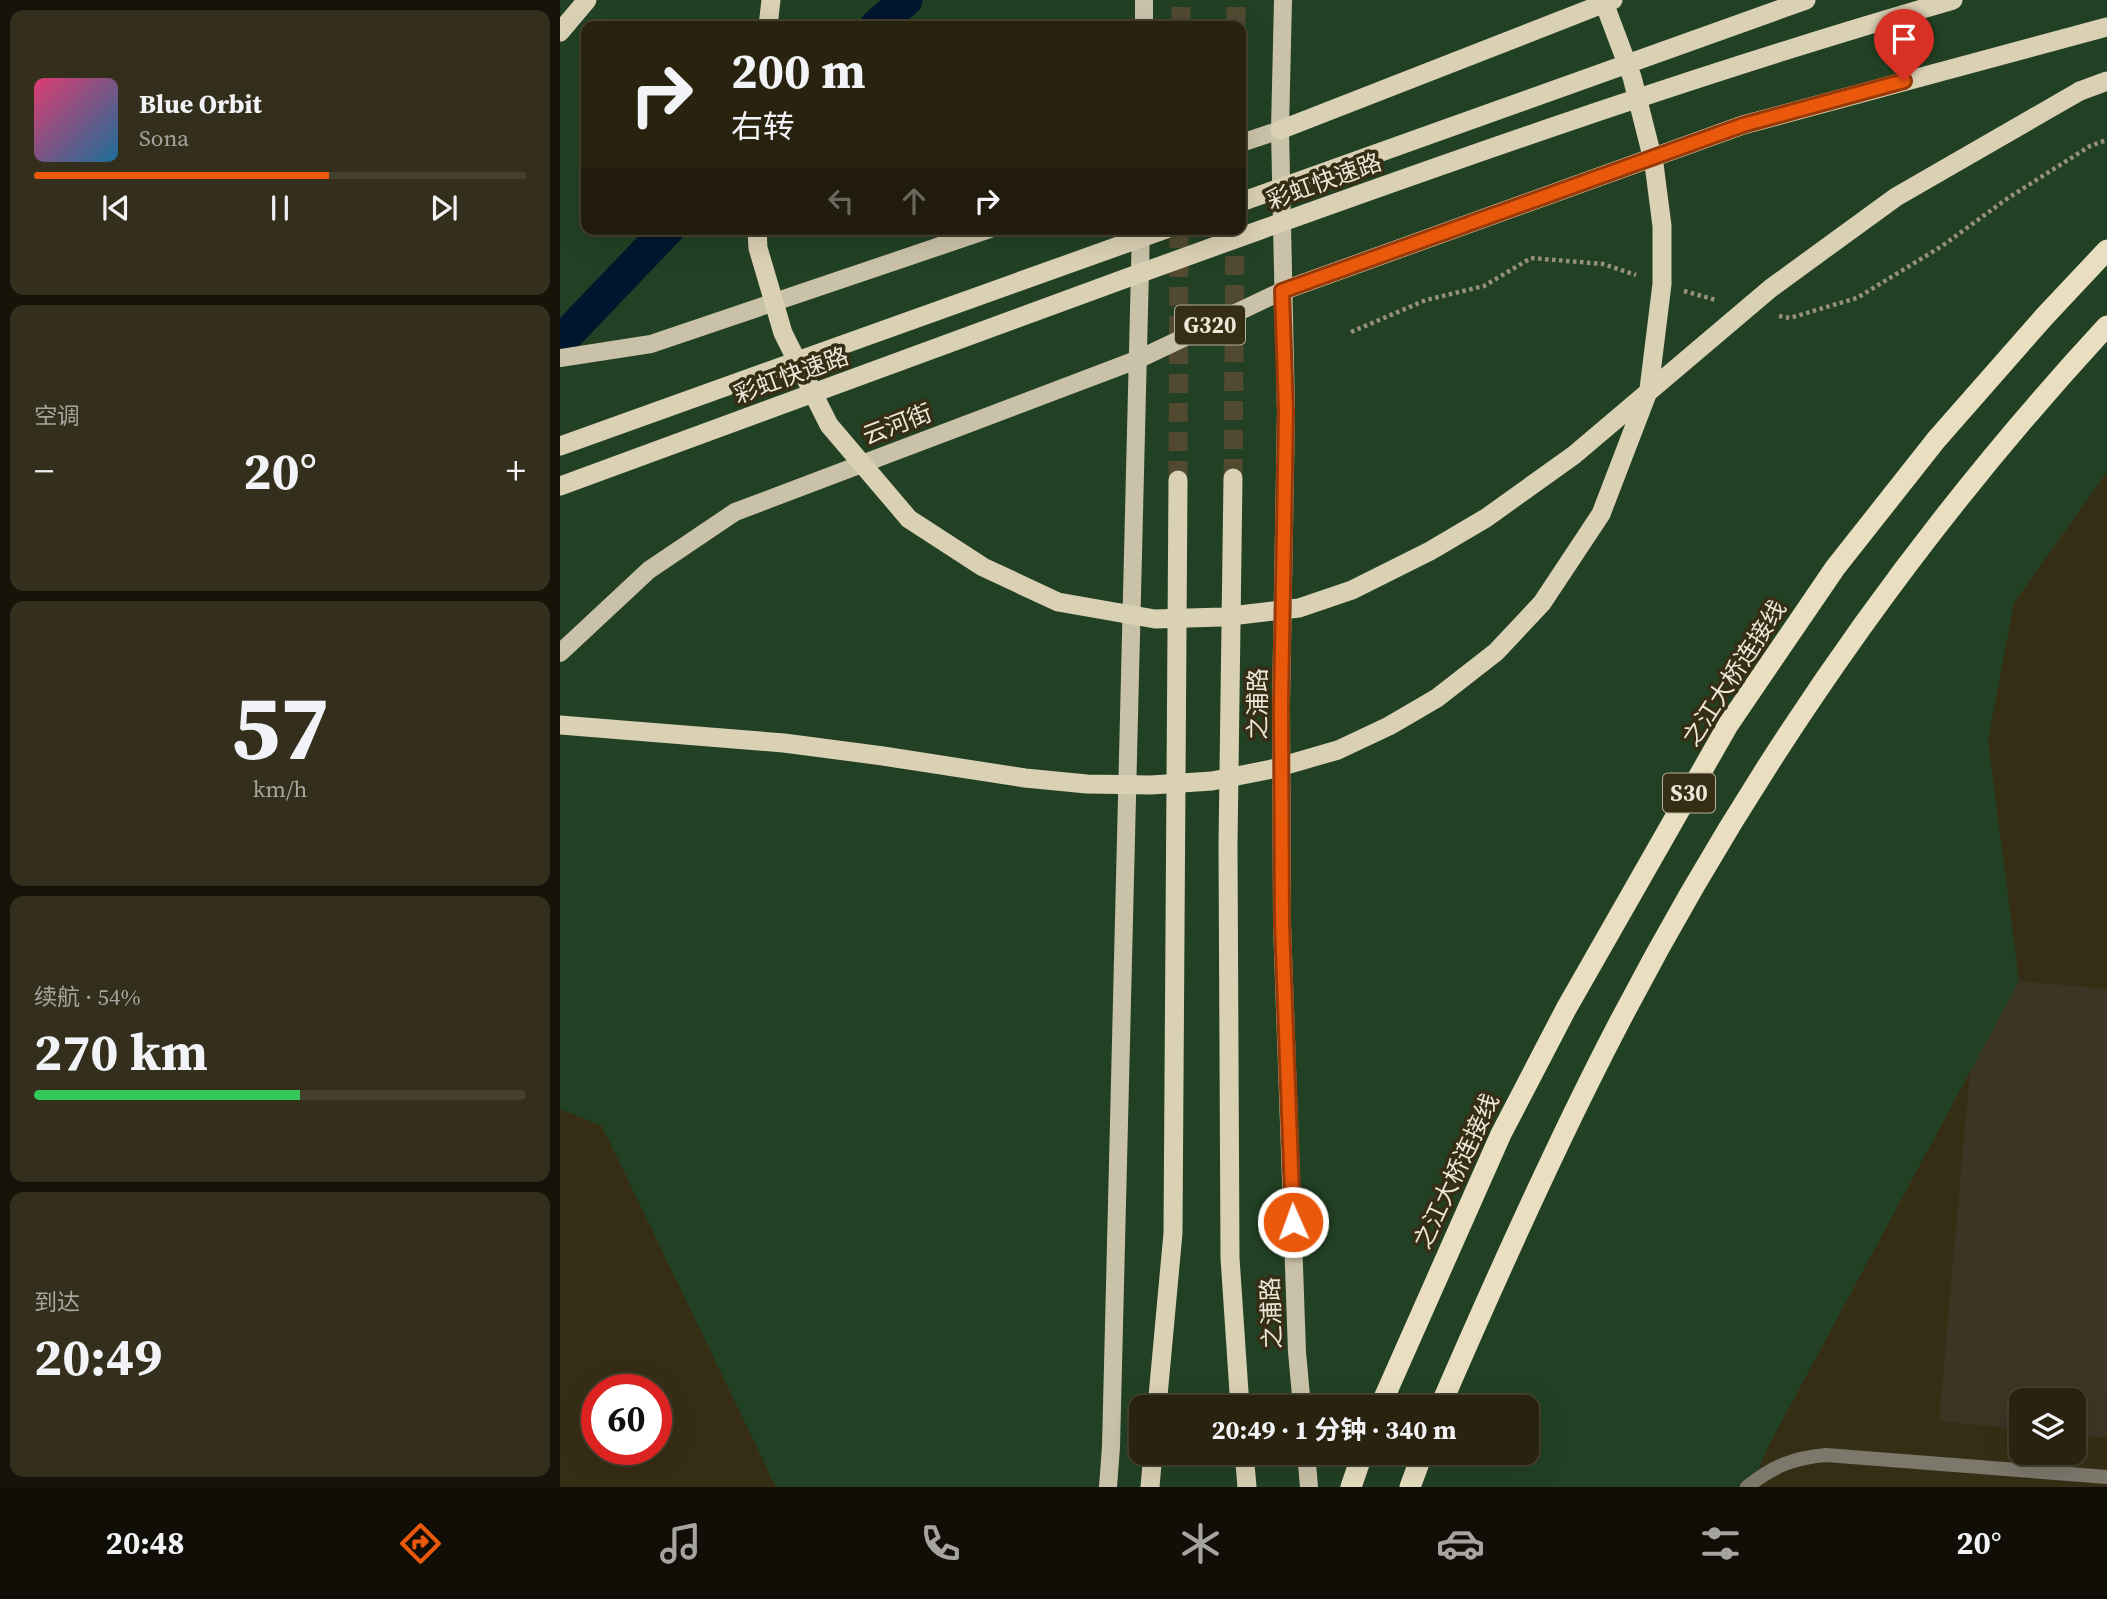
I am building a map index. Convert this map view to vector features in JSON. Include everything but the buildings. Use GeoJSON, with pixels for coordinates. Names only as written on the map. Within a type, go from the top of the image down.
{"type":"FeatureCollection","features":[{"type":"Feature","properties":{"kind":"highway"},"geometry":{"type":"LineString","coordinates":[[560,32],[587,0]]}},
{"type":"Feature","properties":{"kind":"highway"},"geometry":{"type":"LineString","coordinates":[[769,21],[771,0]]}},
{"type":"Feature","properties":{"kind":"highway"},"geometry":{"type":"LineString","coordinates":[[560,725],[784,743],[1025,778],[1087,784],[1152,785],[1212,781],[1272,769],[1338,750],[1390,726],[1437,698],[1496,652],[1542,603],[1601,514],[1649,389],[1662,284],[1662,226],[1654,164],[1632,77],[1603,0]]}},
{"type":"Feature","properties":{"kind":"highway"},"geometry":{"type":"LineString","coordinates":[[1280,130],[1613,0]]}},
{"type":"Feature","properties":{"kind":"highway","name":"彩虹快速路"},"geometry":{"type":"LineString","coordinates":[[1246,200],[1806,0]]}},
{"type":"Feature","properties":{"kind":"highway","name":"彩虹快速路"},"geometry":{"type":"LineString","coordinates":[[560,486],[1520,137],[1862,26],[1953,0]]}},
{"type":"Feature","properties":{"kind":"highway"},"geometry":{"type":"LineString","coordinates":[[1282,291],[1743,125],[2107,27]]}},
{"type":"Feature","properties":{"kind":"highway"},"geometry":{"type":"LineString","coordinates":[[757,235],[758,248],[783,333],[829,425],[909,519],[983,566],[1058,601],[1154,620],[1222,617],[1299,608],[1352,590],[1430,551],[1486,518],[1574,455],[1771,288],[1885,205],[2080,92],[2107,81]]}},
{"type":"Feature","properties":{"kind":"highway","name":"彩虹快速路"},"geometry":{"type":"LineString","coordinates":[[560,446],[1149,235]]}},
{"type":"Feature","properties":{"kind":"highway","name":"之江大桥连接线"},"geometry":{"type":"LineString","coordinates":[[1385,1395],[1500,1134],[1566,1009],[1728,725],[1835,569],[1936,440],[2043,317],[2107,250]]}},
{"type":"Feature","properties":{"kind":"highway","name":"S30"},"geometry":{"type":"LineString","coordinates":[[1445,1395],[1518,1228],[1605,1050],[1665,939],[1729,831],[1804,710],[1879,603],[1975,477],[2107,326]]}},
{"type":"Feature","properties":{"kind":"highway","name":"之浦路"},"geometry":{"type":"LineString","coordinates":[[1233,478],[1228,845],[1230,1244],[1239,1395]]}},
{"type":"Feature","properties":{"kind":"highway"},"geometry":{"type":"LineString","coordinates":[[1158,1395],[1173,1233],[1178,480]]}},
{"type":"Feature","properties":{"kind":"highway"},"geometry":{"type":"LineString","coordinates":[[1150,1487],[1152,1465]]}},
{"type":"Feature","properties":{"kind":"highway"},"geometry":{"type":"LineString","coordinates":[[1245,1465],[1247,1487]]}},
{"type":"Feature","properties":{"kind":"highway"},"geometry":{"type":"LineString","coordinates":[[1351,1487],[1359,1465]]}},
{"type":"Feature","properties":{"kind":"highway"},"geometry":{"type":"LineString","coordinates":[[1410,1487],[1418,1465]]}},
{"type":"Feature","properties":{"kind":"main road"},"geometry":{"type":"LineString","coordinates":[[1144,0],[1144,21]]}},
{"type":"Feature","properties":{"kind":"main road","name":"之浦路"},"geometry":{"type":"LineString","coordinates":[[1283,0],[1280,130],[1286,412],[1281,704],[1282,924],[1297,1352],[1301,1395]]}},
{"type":"Feature","properties":{"kind":"main road"},"geometry":{"type":"LineString","coordinates":[[1246,141],[1280,130]]}},
{"type":"Feature","properties":{"kind":"main road"},"geometry":{"type":"LineString","coordinates":[[560,358],[651,344],[972,235]]}},
{"type":"Feature","properties":{"kind":"main road"},"geometry":{"type":"LineString","coordinates":[[1108,1487],[1141,235]]}},
{"type":"Feature","properties":{"kind":"main road","name":"云河街"},"geometry":{"type":"LineString","coordinates":[[560,653],[649,570],[735,512],[1139,359],[1282,291]]}},
{"type":"Feature","properties":{"kind":"main road"},"geometry":{"type":"LineString","coordinates":[[1307,1465],[1309,1487]]}},
{"type":"Feature","properties":{"kind":"street"},"geometry":{"type":"LineString","coordinates":[[1747,1487],[1768,1470],[1801,1457],[1826,1455],[2107,1477]]}},
{"type":"Feature","properties":{"kind":"path"},"geometry":{"type":"LineString","coordinates":[[1777,315],[1790,318],[1857,298],[1942,246],[2008,198],[2090,145],[2107,140]]}},
{"type":"Feature","properties":{"kind":"path"},"geometry":{"type":"LineString","coordinates":[[1351,332],[1426,300],[1484,286],[1531,258],[1603,264],[1640,276]]}},
{"type":"Feature","properties":{"kind":"path"},"geometry":{"type":"LineString","coordinates":[[1676,289],[1726,303]]}},
{"type":"Feature","properties":{"kind":"shaded area"},"geometry":{"type":"Polygon","coordinates":[[[2019,981],[2107,989],[2107,1438],[2086,1436],[2086,1388],[2009,1388],[2009,1428],[1939,1421],[1970,1070],[2019,981]]]}},
{"type":"Feature","properties":{"kind":"green space"},"geometry":{"type":"Polygon","coordinates":[[[560,0],[2107,0],[2107,472],[2014,603],[1988,740],[2019,981],[1769,1445],[1751,1487],[776,1487],[602,1126],[560,1109],[560,0]]]}},
{"type":"Feature","properties":{"kind":"waterway"},"geometry":{"type":"LineString","coordinates":[[882,21],[906,0]]}},
{"type":"Feature","properties":{"kind":"waterway"},"geometry":{"type":"LineString","coordinates":[[560,342],[662,235]]}},
{"type":"Feature","properties":{"kind":"tunnel"},"geometry":{"type":"LineString","coordinates":[[1181,0],[1181,21]]}},
{"type":"Feature","properties":{"kind":"tunnel"},"geometry":{"type":"LineString","coordinates":[[1236,0],[1236,21]]}},
{"type":"Feature","properties":{"kind":"tunnel"},"geometry":{"type":"LineString","coordinates":[[1178,480],[1179,235]]}},
{"type":"Feature","properties":{"kind":"tunnel"},"geometry":{"type":"LineString","coordinates":[[1233,478],[1235,235]]}},
{"type":"Feature","properties":{"kind":"route"},"geometry":{"type":"LineString","coordinates":[[1293,1222],[1282,924],[1281,704],[1286,412],[1282,291],[1743,125],[1904,81]]}}]}
